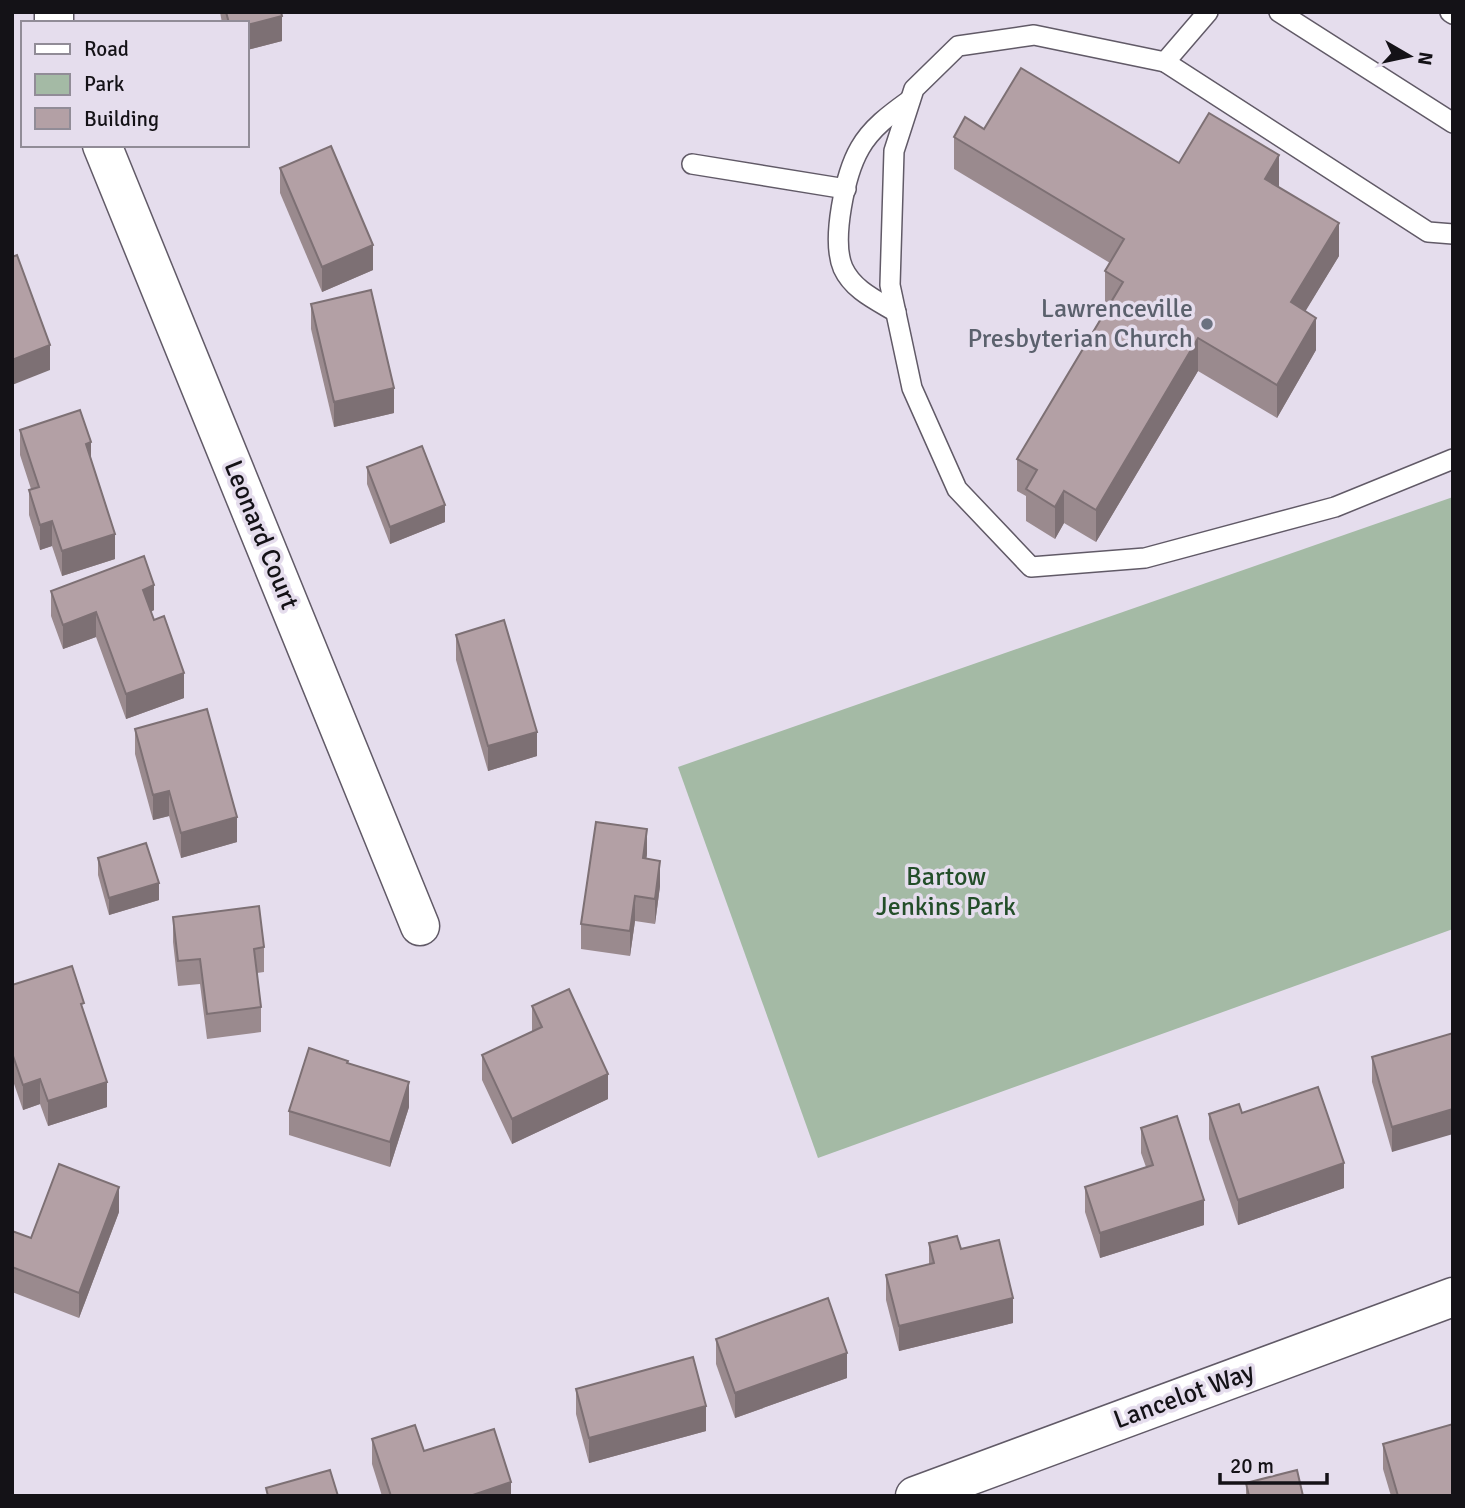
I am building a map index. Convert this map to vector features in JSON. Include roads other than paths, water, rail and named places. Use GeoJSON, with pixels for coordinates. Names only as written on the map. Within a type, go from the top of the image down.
{"type":"FeatureCollection","features":[{"type":"Feature","properties":{"kind":"street","name":"Leonard Court"},"geometry":{"type":"LineString","coordinates":[[103,147],[420,926]]}},
{"type":"Feature","properties":{"kind":"street","name":"Lancelot Way"},"geometry":{"type":"LineString","coordinates":[[915,1496],[1453,1297]]}},
{"type":"Feature","properties":{"kind":"lane"},"geometry":{"type":"LineString","coordinates":[[1165,62],[1208,12]]}},
{"type":"Feature","properties":{"kind":"lane"},"geometry":{"type":"LineString","coordinates":[[1279,12],[1453,123]]}},
{"type":"Feature","properties":{"kind":"lane"},"geometry":{"type":"LineString","coordinates":[[1453,234],[1427,232],[1165,62],[1034,36],[958,46],[914,89],[894,151],[890,285],[912,388],[957,489],[1031,567],[1145,558],[1335,507],[1453,459]]}},
{"type":"Feature","properties":{"kind":"lane"},"geometry":{"type":"LineString","coordinates":[[896,312],[862,292],[843,268],[837,240],[846,189],[860,148],[883,120],[910,100]]}},
{"type":"Feature","properties":{"kind":"lane"},"geometry":{"type":"LineString","coordinates":[[692,164],[846,189]]}},
{"type":"Feature","properties":{"kind":"place","name":"Lawrenceville Presbyterian Church"},"geometry":{"type":"Point","coordinates":[1207,324]}},
{"type":"Feature","properties":{"kind":"park label","name":"Bartow Jenkins Park"},"geometry":{"type":"Point","coordinates":[946,892]}}]}
